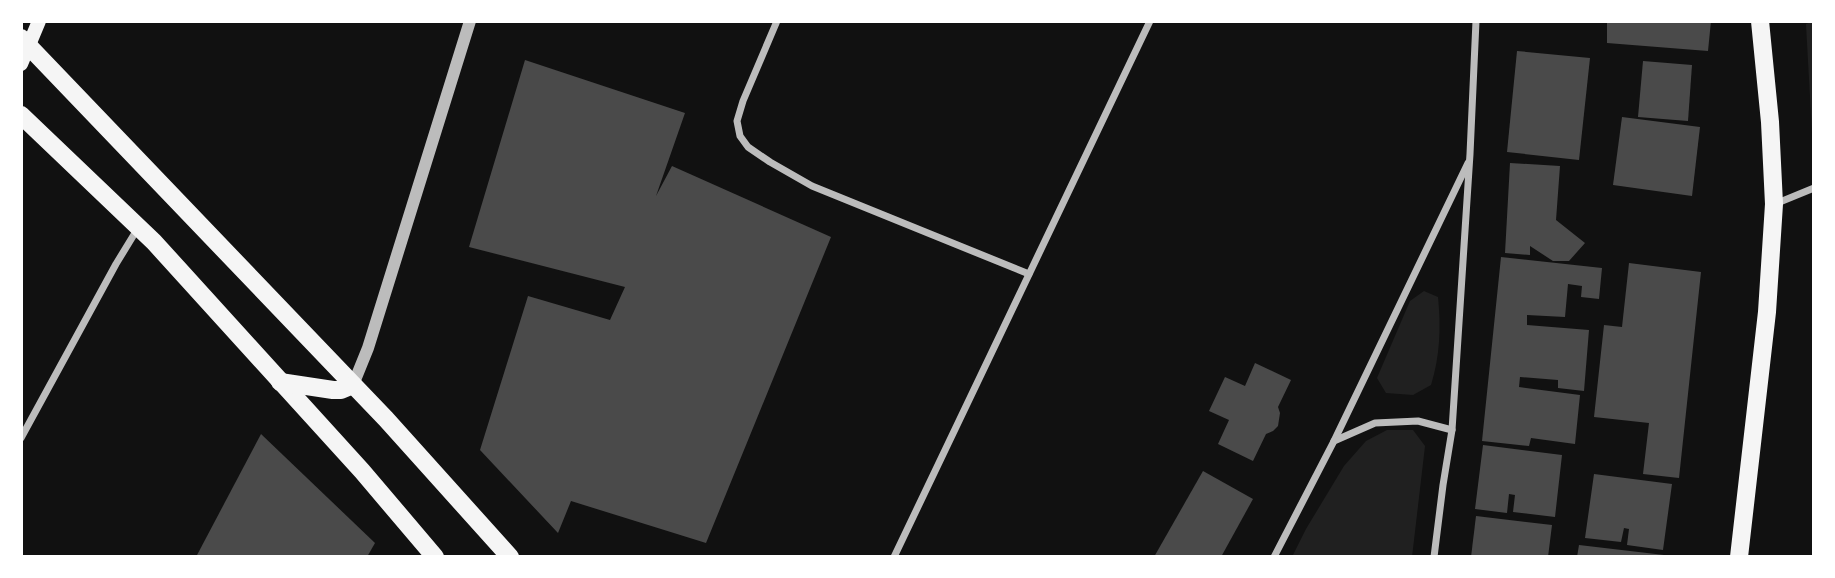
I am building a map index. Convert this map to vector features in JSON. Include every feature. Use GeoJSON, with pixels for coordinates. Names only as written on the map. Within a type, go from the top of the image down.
{"type":"FeatureCollection","features":[{"type":"Feature","properties":{"kind":"main road"},"geometry":{"type":"LineString","coordinates":[[21,64],[25,42],[39,21]]}},
{"type":"Feature","properties":{"kind":"main road"},"geometry":{"type":"LineString","coordinates":[[1739,557],[1767,312],[1774,204],[1770,122],[1760,21]]}},
{"type":"Feature","properties":{"kind":"main road"},"geometry":{"type":"LineString","coordinates":[[25,42],[354,384],[510,557]]}},
{"type":"Feature","properties":{"kind":"main road"},"geometry":{"type":"LineString","coordinates":[[21,116],[139,227],[362,471],[435,557]]}},
{"type":"Feature","properties":{"kind":"main road"},"geometry":{"type":"LineString","coordinates":[[280,382],[333,390],[341,390],[354,384]]}},
{"type":"Feature","properties":{"kind":"street"},"geometry":{"type":"LineString","coordinates":[[354,384],[368,348],[470,21]]}},
{"type":"Feature","properties":{"kind":"street"},"geometry":{"type":"LineString","coordinates":[[777,21],[737,121],[740,136],[748,147],[812,186],[1029,274]]}},
{"type":"Feature","properties":{"kind":"street"},"geometry":{"type":"LineString","coordinates":[[894,557],[1150,21]]}},
{"type":"Feature","properties":{"kind":"street"},"geometry":{"type":"LineString","coordinates":[[1434,557],[1452,430],[1476,21]]}},
{"type":"Feature","properties":{"kind":"street"},"geometry":{"type":"LineString","coordinates":[[1275,557],[1470,159]]}},
{"type":"Feature","properties":{"kind":"street"},"geometry":{"type":"LineString","coordinates":[[1774,204],[1814,188]]}},
{"type":"Feature","properties":{"kind":"street"},"geometry":{"type":"LineString","coordinates":[[21,438],[139,227]]}},
{"type":"Feature","properties":{"kind":"street"},"geometry":{"type":"LineString","coordinates":[[1334,440],[1375,423],[1418,421],[1452,430]]}},
{"type":"Feature","properties":{"kind":"shaded area"},"geometry":{"type":"Polygon","coordinates":[[[1814,21],[1814,134],[1806,24],[1814,21]]]}},
{"type":"Feature","properties":{"kind":"shaded area"},"geometry":{"type":"Polygon","coordinates":[[[1424,291],[1438,297],[1439,308],[1438,352],[1431,385],[1413,395],[1386,393],[1377,378],[1410,301],[1424,291]]]}},
{"type":"Feature","properties":{"kind":"shaded area"},"geometry":{"type":"Polygon","coordinates":[[[1387,430],[1413,430],[1425,446],[1412,557],[1292,557],[1344,466],[1366,441],[1387,430]]]}},
{"type":"Feature","properties":{"kind":"building"},"geometry":{"type":"Polygon","coordinates":[[[1607,21],[1711,21],[1708,51],[1607,43],[1607,21]]]}},
{"type":"Feature","properties":{"kind":"building"},"geometry":{"type":"Polygon","coordinates":[[[1517,51],[1590,58],[1579,160],[1507,152],[1517,51]]]}},
{"type":"Feature","properties":{"kind":"building"},"geometry":{"type":"Polygon","coordinates":[[[525,60],[685,113],[656,196],[672,166],[831,237],[706,543],[571,501],[558,533],[480,450],[528,296],[610,320],[625,287],[469,247],[525,60]]]}},
{"type":"Feature","properties":{"kind":"building"},"geometry":{"type":"Polygon","coordinates":[[[1643,61],[1692,65],[1688,121],[1638,117],[1643,61]]]}},
{"type":"Feature","properties":{"kind":"building"},"geometry":{"type":"Polygon","coordinates":[[[1622,117],[1700,127],[1692,196],[1613,185],[1622,117]]]}},
{"type":"Feature","properties":{"kind":"building"},"geometry":{"type":"Polygon","coordinates":[[[1510,163],[1560,166],[1556,220],[1585,243],[1569,261],[1553,261],[1530,246],[1530,255],[1505,253],[1510,163]]]}},
{"type":"Feature","properties":{"kind":"building"},"geometry":{"type":"Polygon","coordinates":[[[1501,257],[1602,268],[1599,299],[1581,297],[1582,286],[1568,284],[1565,317],[1527,315],[1527,325],[1589,330],[1584,391],[1558,388],[1558,380],[1520,377],[1519,387],[1580,395],[1575,444],[1531,438],[1529,446],[1482,441],[1501,257]]]}},
{"type":"Feature","properties":{"kind":"building"},"geometry":{"type":"Polygon","coordinates":[[[1629,263],[1701,272],[1679,478],[1643,474],[1649,423],[1594,417],[1604,325],[1622,327],[1629,263]]]}},
{"type":"Feature","properties":{"kind":"building"},"geometry":{"type":"Polygon","coordinates":[[[1255,363],[1291,380],[1278,407],[1278,426],[1266,434],[1253,461],[1218,444],[1229,420],[1209,411],[1225,377],[1245,386],[1255,363]]]}},
{"type":"Feature","properties":{"kind":"building"},"geometry":{"type":"Polygon","coordinates":[[[261,434],[375,543],[367,557],[196,557],[261,434]]]}},
{"type":"Feature","properties":{"kind":"building"},"geometry":{"type":"Polygon","coordinates":[[[1483,445],[1562,455],[1555,517],[1513,512],[1515,495],[1509,494],[1507,513],[1475,509],[1483,445]]]}},
{"type":"Feature","properties":{"kind":"building"},"geometry":{"type":"Polygon","coordinates":[[[1203,471],[1253,499],[1221,557],[1154,557],[1203,471]]]}},
{"type":"Feature","properties":{"kind":"building"},"geometry":{"type":"Polygon","coordinates":[[[1594,474],[1672,484],[1663,550],[1627,545],[1629,529],[1624,528],[1621,542],[1585,538],[1594,474]]]}},
{"type":"Feature","properties":{"kind":"building"},"geometry":{"type":"Polygon","coordinates":[[[1476,516],[1552,525],[1548,557],[1471,557],[1476,516]]]}},
{"type":"Feature","properties":{"kind":"building"},"geometry":{"type":"Polygon","coordinates":[[[1579,545],[1664,555],[1664,557],[1577,557],[1579,545]]]}}]}
